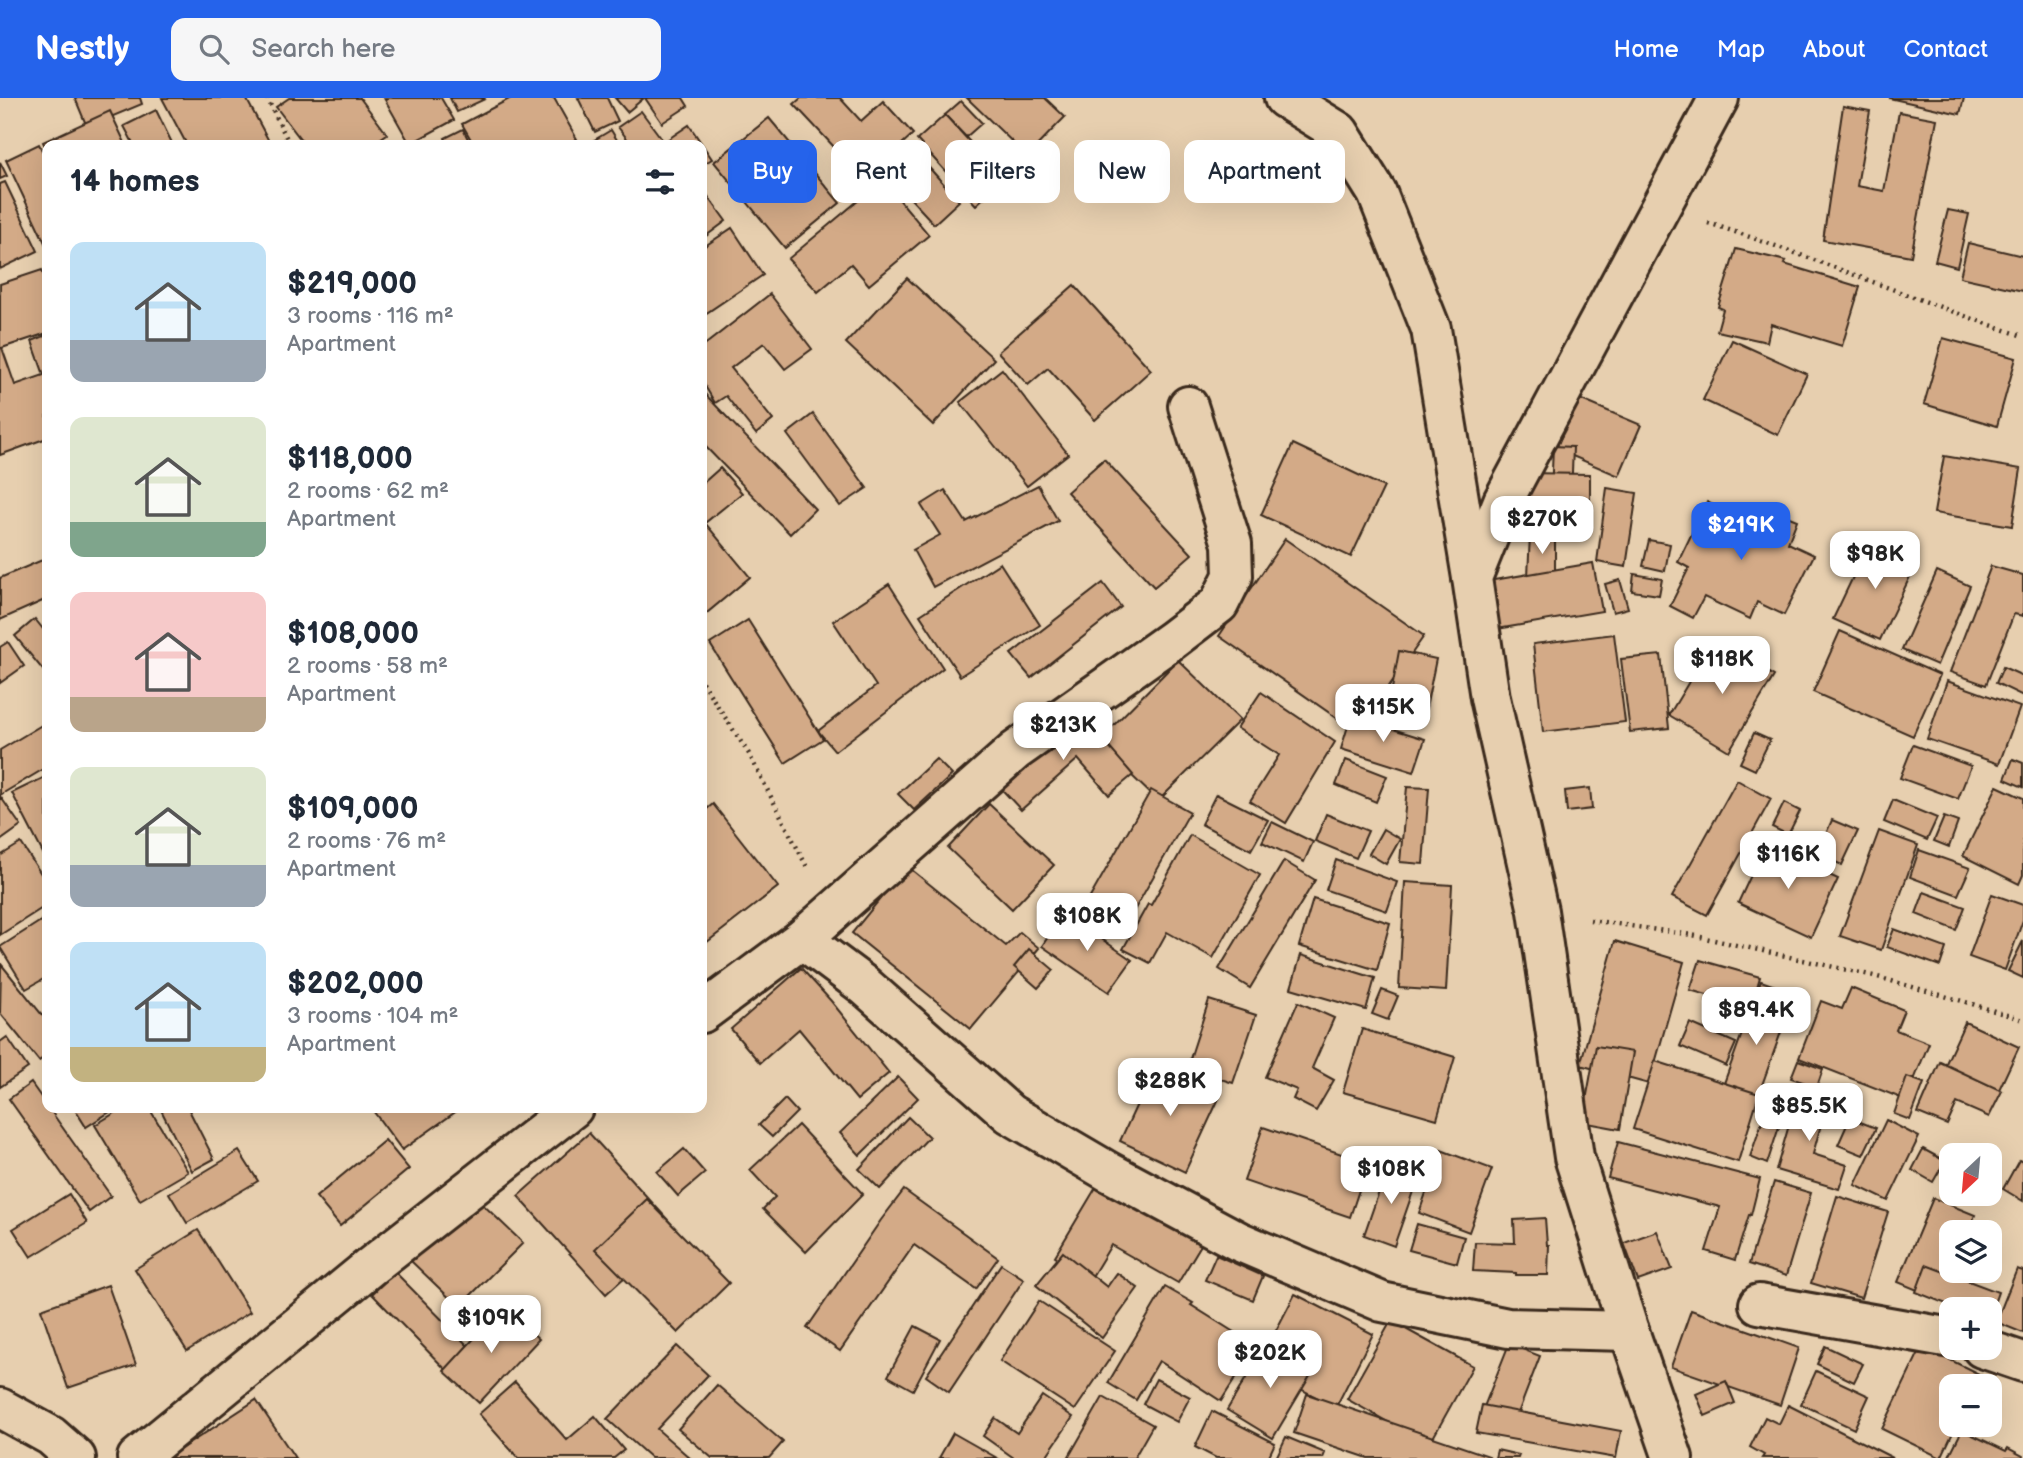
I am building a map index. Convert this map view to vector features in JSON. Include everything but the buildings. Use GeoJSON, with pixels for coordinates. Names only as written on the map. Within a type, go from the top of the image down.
{"type":"FeatureCollection","features":[{"type":"Feature","properties":{"kind":"street"},"geometry":{"type":"LineString","coordinates":[[1284,98],[1339,132],[1377,193],[1431,329],[1490,698],[1538,911],[1574,1157],[1629,1331],[1673,1458]]}},
{"type":"Feature","properties":{"kind":"street"},"geometry":{"type":"LineString","coordinates":[[1472,578],[1503,501],[1719,98]]}},
{"type":"Feature","properties":{"kind":"street"},"geometry":{"type":"LineString","coordinates":[[707,1009],[802,939],[1014,751],[1219,604],[1233,576],[1231,544],[1188,406]]}},
{"type":"Feature","properties":{"kind":"street"},"geometry":{"type":"LineString","coordinates":[[802,939],[865,986],[1010,1114],[1109,1172],[1238,1241],[1382,1302],[1508,1328],[1629,1331]]}},
{"type":"Feature","properties":{"kind":"street"},"geometry":{"type":"LineString","coordinates":[[137,1458],[370,1267],[567,1113]]}},
{"type":"Feature","properties":{"kind":"street"},"geometry":{"type":"LineString","coordinates":[[1759,1304],[1939,1336]]}},
{"type":"Feature","properties":{"kind":"street"},"geometry":{"type":"LineString","coordinates":[[2002,1355],[2023,1362]]}},
{"type":"Feature","properties":{"kind":"street"},"geometry":{"type":"LineString","coordinates":[[0,1408],[51,1436],[76,1458]]}},
{"type":"Feature","properties":{"kind":"path"},"geometry":{"type":"LineString","coordinates":[[267,98],[288,140]]}},
{"type":"Feature","properties":{"kind":"path"},"geometry":{"type":"LineString","coordinates":[[1661,207],[1753,237],[1948,312],[2023,336]]}},
{"type":"Feature","properties":{"kind":"path"},"geometry":{"type":"LineString","coordinates":[[707,690],[749,754],[830,914]]}},
{"type":"Feature","properties":{"kind":"path"},"geometry":{"type":"LineString","coordinates":[[1538,911],[1692,935],[1874,976],[2023,1020]]}}]}
